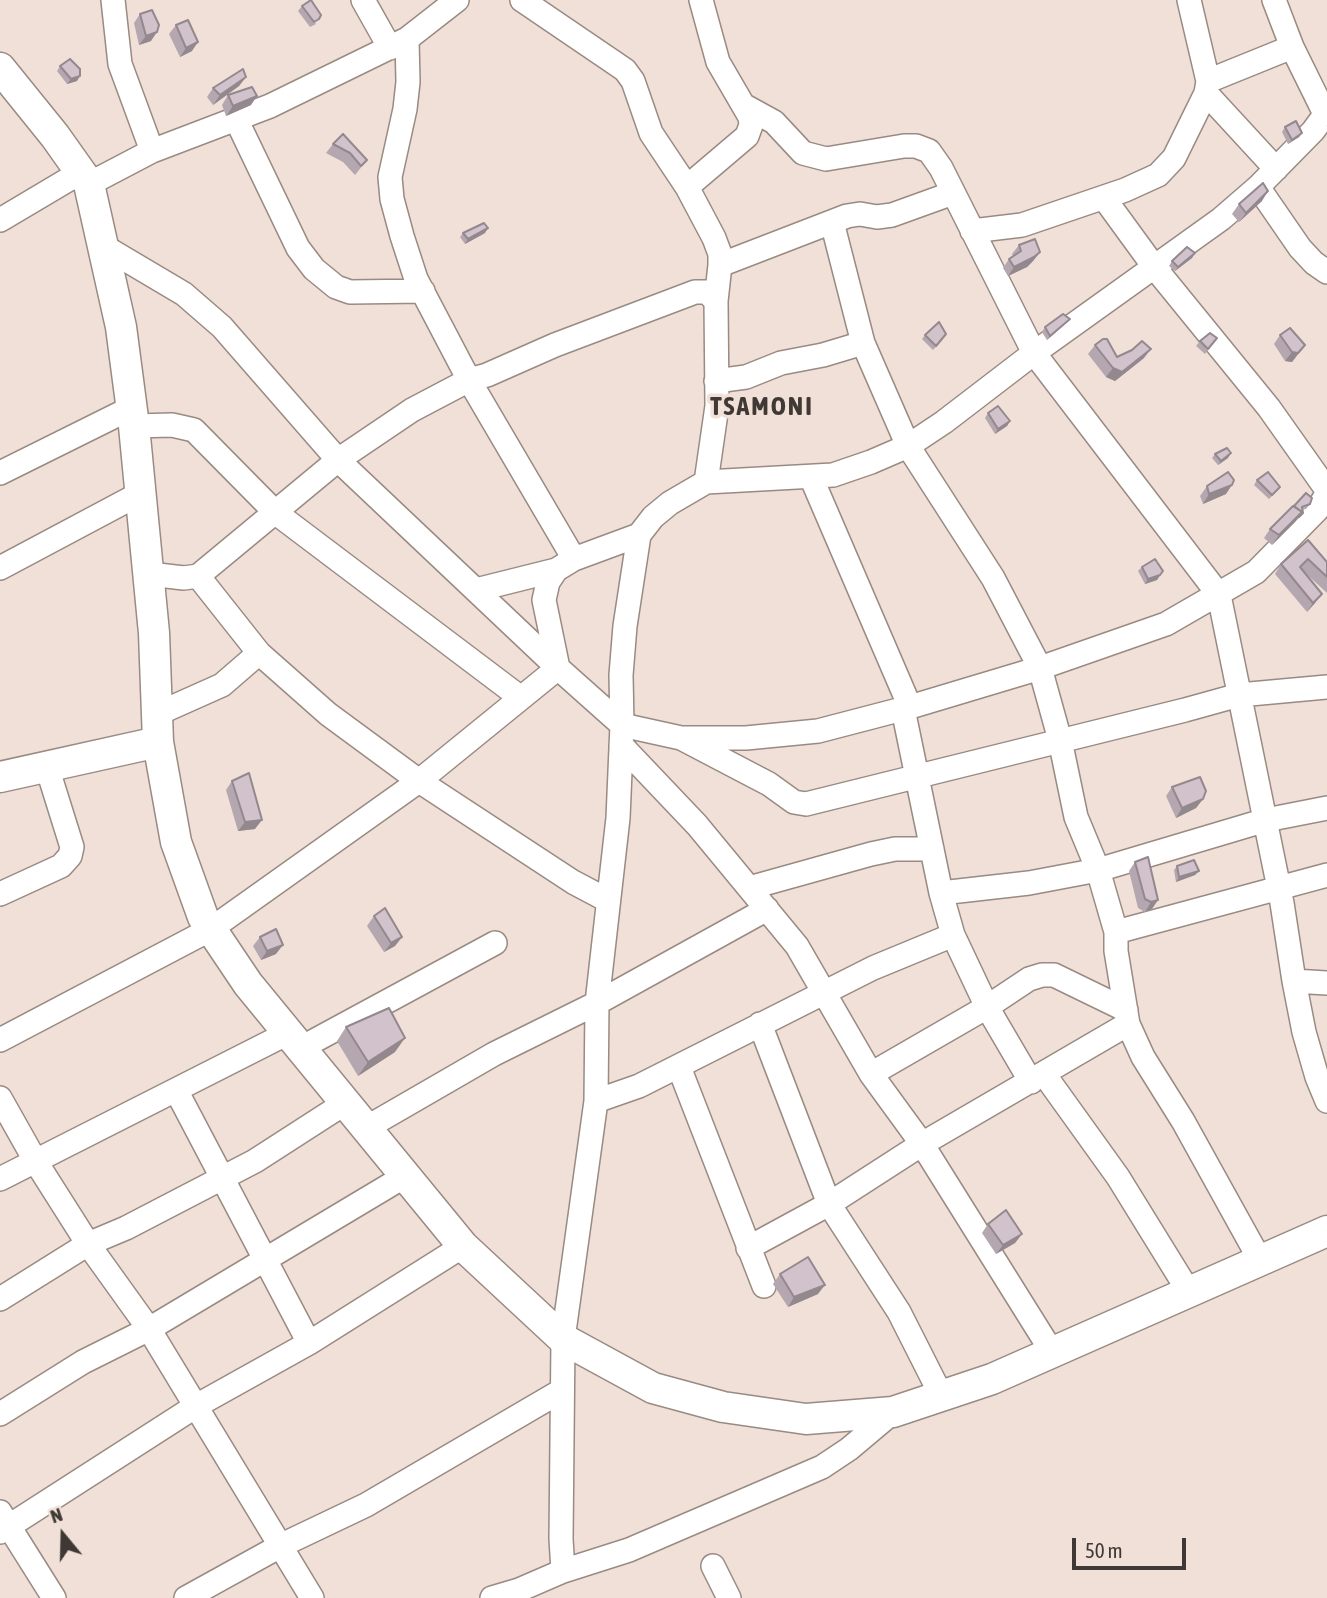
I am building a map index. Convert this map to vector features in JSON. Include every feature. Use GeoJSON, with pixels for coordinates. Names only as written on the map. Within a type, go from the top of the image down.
{"type":"FeatureCollection","features":[{"type":"Feature","properties":{"kind":"main road"},"geometry":{"type":"LineString","coordinates":[[0,68],[55,135],[85,178],[103,246],[121,327],[141,493],[149,573],[158,728],[176,842],[203,917],[248,984],[463,1247],[563,1339],[653,1388],[723,1407],[806,1419],[893,1412],[992,1379],[1327,1231]]}},
{"type":"Feature","properties":{"kind":"main road"},"geometry":{"type":"LineString","coordinates":[[0,777],[47,767],[158,728]]}},
{"type":"Feature","properties":{"kind":"street"},"geometry":{"type":"LineString","coordinates":[[113,0],[120,64],[152,151]]}},
{"type":"Feature","properties":{"kind":"street"},"geometry":{"type":"LineString","coordinates":[[363,0],[398,43],[408,82],[390,177],[392,199],[402,236],[423,292],[565,565]]}},
{"type":"Feature","properties":{"kind":"street"},"geometry":{"type":"LineString","coordinates":[[0,220],[85,178],[270,106],[398,43],[457,0]]}},
{"type":"Feature","properties":{"kind":"street"},"geometry":{"type":"LineString","coordinates":[[522,0],[625,70],[634,81],[651,133],[687,187],[714,238],[720,254],[716,301],[717,406],[706,482]]}},
{"type":"Feature","properties":{"kind":"street"},"geometry":{"type":"LineString","coordinates":[[687,187],[747,136],[751,125],[750,117],[718,62],[701,0]]}},
{"type":"Feature","properties":{"kind":"street"},"geometry":{"type":"LineString","coordinates":[[1189,0],[1207,87],[1276,169]]}},
{"type":"Feature","properties":{"kind":"street"},"geometry":{"type":"LineString","coordinates":[[563,1571],[563,1339],[596,1101],[597,1003],[618,818],[622,735],[621,675],[625,626],[639,535],[653,517],[670,503],[706,482],[833,475],[908,446],[1221,219],[1276,169],[1313,131],[1326,113],[1292,47],[1274,0]]}},
{"type":"Feature","properties":{"kind":"street"},"geometry":{"type":"LineString","coordinates":[[972,231],[1022,225],[1104,198],[1158,175],[1174,158],[1207,87],[1292,47]]}},
{"type":"Feature","properties":{"kind":"street"},"geometry":{"type":"LineString","coordinates":[[743,105],[774,122],[803,153],[826,159],[904,146],[929,151],[1034,354],[1219,595],[1266,820],[1307,1043],[1327,1101]]}},
{"type":"Feature","properties":{"kind":"street"},"geometry":{"type":"LineString","coordinates":[[236,119],[298,248],[314,269],[336,287],[350,292],[423,292]]}},
{"type":"Feature","properties":{"kind":"street"},"geometry":{"type":"LineString","coordinates":[[1258,187],[1300,247],[1314,263],[1327,272]]}},
{"type":"Feature","properties":{"kind":"street"},"geometry":{"type":"LineString","coordinates":[[720,265],[847,216],[892,215],[953,193]]}},
{"type":"Feature","properties":{"kind":"street"},"geometry":{"type":"LineString","coordinates":[[622,735],[746,738],[818,731],[907,708],[1040,668],[1166,624],[1219,595],[1256,572],[1317,510],[1327,492],[1269,408],[1155,268],[1104,198]]}},
{"type":"Feature","properties":{"kind":"street"},"geometry":{"type":"LineString","coordinates":[[832,222],[863,343],[908,446],[993,578],[1040,668],[1060,740],[1076,817],[1098,870],[1115,932],[1127,1017],[1143,1057],[1183,1121],[1260,1260]]}},
{"type":"Feature","properties":{"kind":"street"},"geometry":{"type":"LineString","coordinates":[[103,246],[184,294],[222,327],[338,460],[558,668],[622,735],[797,946],[871,1074],[922,1144],[1052,1352]]}},
{"type":"Feature","properties":{"kind":"street"},"geometry":{"type":"LineString","coordinates":[[149,573],[184,578],[198,576],[338,460],[412,410],[469,380],[488,375],[555,345],[695,292],[707,292],[716,301]]}},
{"type":"Feature","properties":{"kind":"street"},"geometry":{"type":"LineString","coordinates":[[716,381],[746,377],[781,363],[823,355],[863,343]]}},
{"type":"Feature","properties":{"kind":"street"},"geometry":{"type":"LineString","coordinates":[[0,472],[132,417],[194,430],[276,513],[521,698]]}},
{"type":"Feature","properties":{"kind":"street"},"geometry":{"type":"LineString","coordinates":[[811,477],[907,708],[932,849],[953,935],[987,1007],[1037,1078],[1118,1177],[1189,1292]]}},
{"type":"Feature","properties":{"kind":"street"},"geometry":{"type":"LineString","coordinates":[[0,568],[141,493]]}},
{"type":"Feature","properties":{"kind":"street"},"geometry":{"type":"LineString","coordinates":[[476,590],[565,565],[639,535]]}},
{"type":"Feature","properties":{"kind":"street"},"geometry":{"type":"LineString","coordinates":[[558,668],[544,600],[548,582],[565,565]]}},
{"type":"Feature","properties":{"kind":"street"},"geometry":{"type":"LineString","coordinates":[[198,576],[260,653],[328,714],[419,781],[573,882],[607,900]]}},
{"type":"Feature","properties":{"kind":"street"},"geometry":{"type":"LineString","coordinates":[[158,728],[222,685],[260,653]]}},
{"type":"Feature","properties":{"kind":"street"},"geometry":{"type":"LineString","coordinates":[[0,1040],[211,929],[419,781],[558,668]]}},
{"type":"Feature","properties":{"kind":"street"},"geometry":{"type":"LineString","coordinates":[[681,738],[769,784],[800,804],[918,777],[1239,695],[1327,687]]}},
{"type":"Feature","properties":{"kind":"street"},"geometry":{"type":"LineString","coordinates":[[0,894],[61,866],[70,856],[72,847],[47,767]]}},
{"type":"Feature","properties":{"kind":"street"},"geometry":{"type":"LineString","coordinates":[[941,893],[1029,883],[1098,870],[1266,820],[1327,808]]}},
{"type":"Feature","properties":{"kind":"street"},"geometry":{"type":"LineString","coordinates":[[749,888],[870,854],[895,849],[932,849]]}},
{"type":"Feature","properties":{"kind":"street"},"geometry":{"type":"LineString","coordinates":[[1115,932],[1327,875]]}},
{"type":"Feature","properties":{"kind":"street"},"geometry":{"type":"LineString","coordinates":[[366,1128],[494,1054],[597,1003],[767,909]]}},
{"type":"Feature","properties":{"kind":"street"},"geometry":{"type":"LineString","coordinates":[[596,1101],[639,1086],[873,968],[953,935]]}},
{"type":"Feature","properties":{"kind":"street"},"geometry":{"type":"LineString","coordinates":[[0,1178],[176,1090],[294,1040],[495,943]]}},
{"type":"Feature","properties":{"kind":"street"},"geometry":{"type":"LineString","coordinates":[[871,1074],[987,1007],[1029,979],[1042,975],[1054,975],[1127,1017]]}},
{"type":"Feature","properties":{"kind":"street"},"geometry":{"type":"LineString","coordinates":[[1294,981],[1327,983]]}},
{"type":"Feature","properties":{"kind":"street"},"geometry":{"type":"LineString","coordinates":[[748,1248],[829,1204],[922,1144],[1037,1078],[1127,1017]]}},
{"type":"Feature","properties":{"kind":"street"},"geometry":{"type":"LineString","coordinates":[[760,1024],[829,1204],[899,1311],[941,1395]]}},
{"type":"Feature","properties":{"kind":"street"},"geometry":{"type":"LineString","coordinates":[[679,1067],[764,1286]]}},
{"type":"Feature","properties":{"kind":"street"},"geometry":{"type":"LineString","coordinates":[[176,1090],[309,1343]]}},
{"type":"Feature","properties":{"kind":"street"},"geometry":{"type":"LineString","coordinates":[[0,1098],[36,1162],[88,1244],[149,1329],[312,1598]]}},
{"type":"Feature","properties":{"kind":"street"},"geometry":{"type":"LineString","coordinates":[[0,1299],[88,1244],[126,1228],[255,1161],[345,1103]]}},
{"type":"Feature","properties":{"kind":"street"},"geometry":{"type":"LineString","coordinates":[[0,1415],[83,1362],[149,1329],[405,1176]]}},
{"type":"Feature","properties":{"kind":"street"},"geometry":{"type":"LineString","coordinates":[[54,1598],[3,1523],[196,1406],[309,1343],[463,1247]]}},
{"type":"Feature","properties":{"kind":"street"},"geometry":{"type":"LineString","coordinates":[[187,1598],[282,1545],[366,1505],[561,1391]]}},
{"type":"Feature","properties":{"kind":"street"},"geometry":{"type":"LineString","coordinates":[[492,1598],[629,1550],[822,1467],[849,1449],[893,1412]]}},
{"type":"Feature","properties":{"kind":"street"},"geometry":{"type":"LineString","coordinates":[[713,1566],[729,1598]]}},
{"type":"Feature","properties":{"kind":"building"},"geometry":{"type":"Polygon","coordinates":[[[311,0],[321,15],[314,22],[302,6],[311,0]]]}},
{"type":"Feature","properties":{"kind":"building"},"geometry":{"type":"Polygon","coordinates":[[[152,10],[159,25],[157,32],[146,36],[140,14],[152,10]]]}},
{"type":"Feature","properties":{"kind":"building"},"geometry":{"type":"Polygon","coordinates":[[[188,20],[198,42],[186,48],[176,25],[188,20]]]}},
{"type":"Feature","properties":{"kind":"building"},"geometry":{"type":"Polygon","coordinates":[[[70,59],[80,69],[80,76],[71,79],[60,66],[70,59]]]}},
{"type":"Feature","properties":{"kind":"building"},"geometry":{"type":"Polygon","coordinates":[[[243,69],[246,77],[220,95],[213,88],[243,69]]]}},
{"type":"Feature","properties":{"kind":"building"},"geometry":{"type":"Polygon","coordinates":[[[252,87],[257,96],[233,106],[228,95],[252,87]]]}},
{"type":"Feature","properties":{"kind":"building"},"geometry":{"type":"Polygon","coordinates":[[[1296,121],[1302,133],[1292,140],[1285,127],[1296,121]]]}},
{"type":"Feature","properties":{"kind":"building"},"geometry":{"type":"Polygon","coordinates":[[[343,134],[367,160],[361,166],[350,153],[333,144],[343,134]]]}},
{"type":"Feature","properties":{"kind":"building"},"geometry":{"type":"Polygon","coordinates":[[[1263,183],[1268,191],[1246,213],[1239,204],[1263,183]]]}},
{"type":"Feature","properties":{"kind":"building"},"geometry":{"type":"Polygon","coordinates":[[[484,223],[488,228],[468,239],[463,233],[484,223]]]}},
{"type":"Feature","properties":{"kind":"building"},"geometry":{"type":"Polygon","coordinates":[[[1035,239],[1040,252],[1014,267],[1009,259],[1021,251],[1019,245],[1035,239]]]}},
{"type":"Feature","properties":{"kind":"building"},"geometry":{"type":"Polygon","coordinates":[[[1187,247],[1195,253],[1178,267],[1172,261],[1187,247]]]}},
{"type":"Feature","properties":{"kind":"building"},"geometry":{"type":"Polygon","coordinates":[[[1063,314],[1070,319],[1050,336],[1045,327],[1063,314]]]}},
{"type":"Feature","properties":{"kind":"building"},"geometry":{"type":"Polygon","coordinates":[[[939,322],[946,334],[936,346],[925,335],[939,322]]]}},
{"type":"Feature","properties":{"kind":"building"},"geometry":{"type":"Polygon","coordinates":[[[1290,328],[1305,345],[1298,353],[1292,352],[1280,335],[1290,328]]]}},
{"type":"Feature","properties":{"kind":"building"},"geometry":{"type":"Polygon","coordinates":[[[1210,333],[1217,338],[1208,349],[1200,341],[1210,333]]]}},
{"type":"Feature","properties":{"kind":"building"},"geometry":{"type":"Polygon","coordinates":[[[1107,339],[1117,357],[1132,350],[1142,341],[1151,349],[1122,372],[1113,368],[1095,345],[1107,339]]]}},
{"type":"Feature","properties":{"kind":"building"},"geometry":{"type":"Polygon","coordinates":[[[998,406],[1010,421],[998,429],[988,413],[998,406]]]}},
{"type":"Feature","properties":{"kind":"building"},"geometry":{"type":"Polygon","coordinates":[[[1227,448],[1231,453],[1221,461],[1215,454],[1227,448]]]}},
{"type":"Feature","properties":{"kind":"building"},"geometry":{"type":"Polygon","coordinates":[[[1228,472],[1234,480],[1232,485],[1209,494],[1207,486],[1228,472]]]}},
{"type":"Feature","properties":{"kind":"building"},"geometry":{"type":"Polygon","coordinates":[[[1268,472],[1280,487],[1272,495],[1257,480],[1268,472]]]}},
{"type":"Feature","properties":{"kind":"building"},"geometry":{"type":"Polygon","coordinates":[[[1306,493],[1312,498],[1310,504],[1302,507],[1303,513],[1299,517],[1302,512],[1294,506],[1306,493]]]}},
{"type":"Feature","properties":{"kind":"building"},"geometry":{"type":"Polygon","coordinates":[[[1293,506],[1302,512],[1279,535],[1270,529],[1293,506]]]}},
{"type":"Feature","properties":{"kind":"building"},"geometry":{"type":"Polygon","coordinates":[[[1308,540],[1327,562],[1327,577],[1308,559],[1300,567],[1322,594],[1313,603],[1281,564],[1308,540]]]}},
{"type":"Feature","properties":{"kind":"building"},"geometry":{"type":"Polygon","coordinates":[[[1155,559],[1163,571],[1160,575],[1148,579],[1142,567],[1155,559]]]}},
{"type":"Feature","properties":{"kind":"building"},"geometry":{"type":"Polygon","coordinates":[[[249,773],[262,820],[245,822],[232,781],[249,773]]]}},
{"type":"Feature","properties":{"kind":"building"},"geometry":{"type":"Polygon","coordinates":[[[1200,777],[1206,791],[1203,799],[1182,808],[1172,787],[1200,777]]]}},
{"type":"Feature","properties":{"kind":"building"},"geometry":{"type":"Polygon","coordinates":[[[1148,857],[1158,900],[1151,902],[1145,899],[1135,862],[1148,857]]]}},
{"type":"Feature","properties":{"kind":"building"},"geometry":{"type":"Polygon","coordinates":[[[1194,860],[1199,871],[1179,877],[1177,866],[1194,860]]]}},
{"type":"Feature","properties":{"kind":"building"},"geometry":{"type":"Polygon","coordinates":[[[385,908],[402,937],[391,943],[374,916],[385,908]]]}},
{"type":"Feature","properties":{"kind":"building"},"geometry":{"type":"Polygon","coordinates":[[[276,929],[283,945],[267,951],[260,937],[276,929]]]}},
{"type":"Feature","properties":{"kind":"building"},"geometry":{"type":"Polygon","coordinates":[[[389,1008],[405,1038],[368,1062],[346,1027],[389,1008]]]}},
{"type":"Feature","properties":{"kind":"building"},"geometry":{"type":"Polygon","coordinates":[[[1006,1210],[1022,1234],[1003,1245],[988,1224],[1006,1210]]]}},
{"type":"Feature","properties":{"kind":"building"},"geometry":{"type":"Polygon","coordinates":[[[808,1257],[825,1285],[794,1297],[780,1274],[808,1257]]]}},
{"type":"Feature","properties":{"kind":"district","name":"TSAMONI"},"geometry":{"type":"Point","coordinates":[762,407]}}]}
